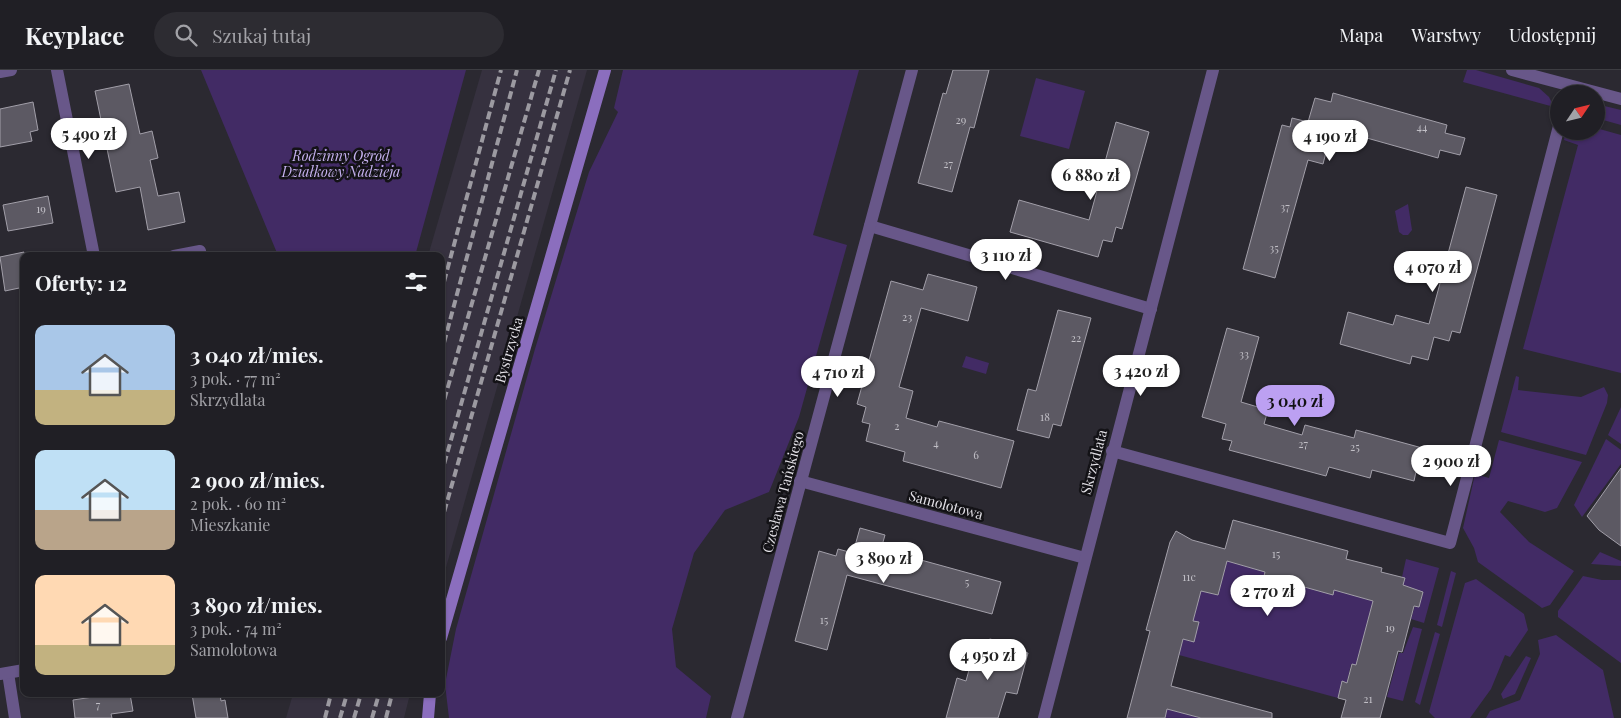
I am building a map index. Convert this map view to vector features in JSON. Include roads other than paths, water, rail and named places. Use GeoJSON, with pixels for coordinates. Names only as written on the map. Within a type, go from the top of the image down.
{"type":"FeatureCollection","features":[{"type":"Feature","properties":{"kind":"street"},"geometry":{"type":"LineString","coordinates":[[0,72],[11,70]]}},
{"type":"Feature","properties":{"kind":"street"},"geometry":{"type":"LineString","coordinates":[[57,70],[93,252]]}},
{"type":"Feature","properties":{"kind":"street","name":"Bystrzycka"},"geometry":{"type":"LineString","coordinates":[[445,624],[605,70]]}},
{"type":"Feature","properties":{"kind":"street","name":"Czesława Tańskiego"},"geometry":{"type":"LineString","coordinates":[[736,718],[912,70]]}},
{"type":"Feature","properties":{"kind":"street","name":"Skrzydlata"},"geometry":{"type":"LineString","coordinates":[[1044,718],[1112,451],[1213,70]]}},
{"type":"Feature","properties":{"kind":"street"},"geometry":{"type":"LineString","coordinates":[[1512,70],[1554,85]]}},
{"type":"Feature","properties":{"kind":"street"},"geometry":{"type":"LineString","coordinates":[[1605,96],[1621,99]]}},
{"type":"Feature","properties":{"kind":"street"},"geometry":{"type":"LineString","coordinates":[[1112,451],[1450,542],[1555,140]]}},
{"type":"Feature","properties":{"kind":"street"},"geometry":{"type":"LineString","coordinates":[[870,226],[1151,309]]}},
{"type":"Feature","properties":{"kind":"street"},"geometry":{"type":"LineString","coordinates":[[195,252],[200,251]]}},
{"type":"Feature","properties":{"kind":"street","name":"Samolotowa"},"geometry":{"type":"LineString","coordinates":[[800,481],[1085,558]]}},
{"type":"Feature","properties":{"kind":"street"},"geometry":{"type":"LineString","coordinates":[[15,718],[4,674],[20,671]]}},
{"type":"Feature","properties":{"kind":"street"},"geometry":{"type":"LineString","coordinates":[[428,718],[430,697]]}},
{"type":"Feature","properties":{"kind":"railway"},"geometry":{"type":"LineString","coordinates":[[445,278],[501,70]]}},
{"type":"Feature","properties":{"kind":"railway"},"geometry":{"type":"LineString","coordinates":[[445,339],[517,70]]}},
{"type":"Feature","properties":{"kind":"railway"},"geometry":{"type":"LineString","coordinates":[[445,397],[539,70]]}},
{"type":"Feature","properties":{"kind":"railway"},"geometry":{"type":"LineString","coordinates":[[445,461],[556,70]]}},
{"type":"Feature","properties":{"kind":"railway"},"geometry":{"type":"LineString","coordinates":[[445,509],[570,70]]}},
{"type":"Feature","properties":{"kind":"railway"},"geometry":{"type":"LineString","coordinates":[[325,718],[330,697]]}},
{"type":"Feature","properties":{"kind":"railway"},"geometry":{"type":"LineString","coordinates":[[340,718],[346,697]]}},
{"type":"Feature","properties":{"kind":"railway"},"geometry":{"type":"LineString","coordinates":[[354,718],[360,697]]}},
{"type":"Feature","properties":{"kind":"railway"},"geometry":{"type":"LineString","coordinates":[[372,718],[378,697]]}},
{"type":"Feature","properties":{"kind":"railway"},"geometry":{"type":"LineString","coordinates":[[386,718],[391,697]]}},
{"type":"Feature","properties":{"kind":"park label","name":"Rodzinny Ogród Działkowy Nadzieja"},"geometry":{"type":"Point","coordinates":[341,164]}}]}
